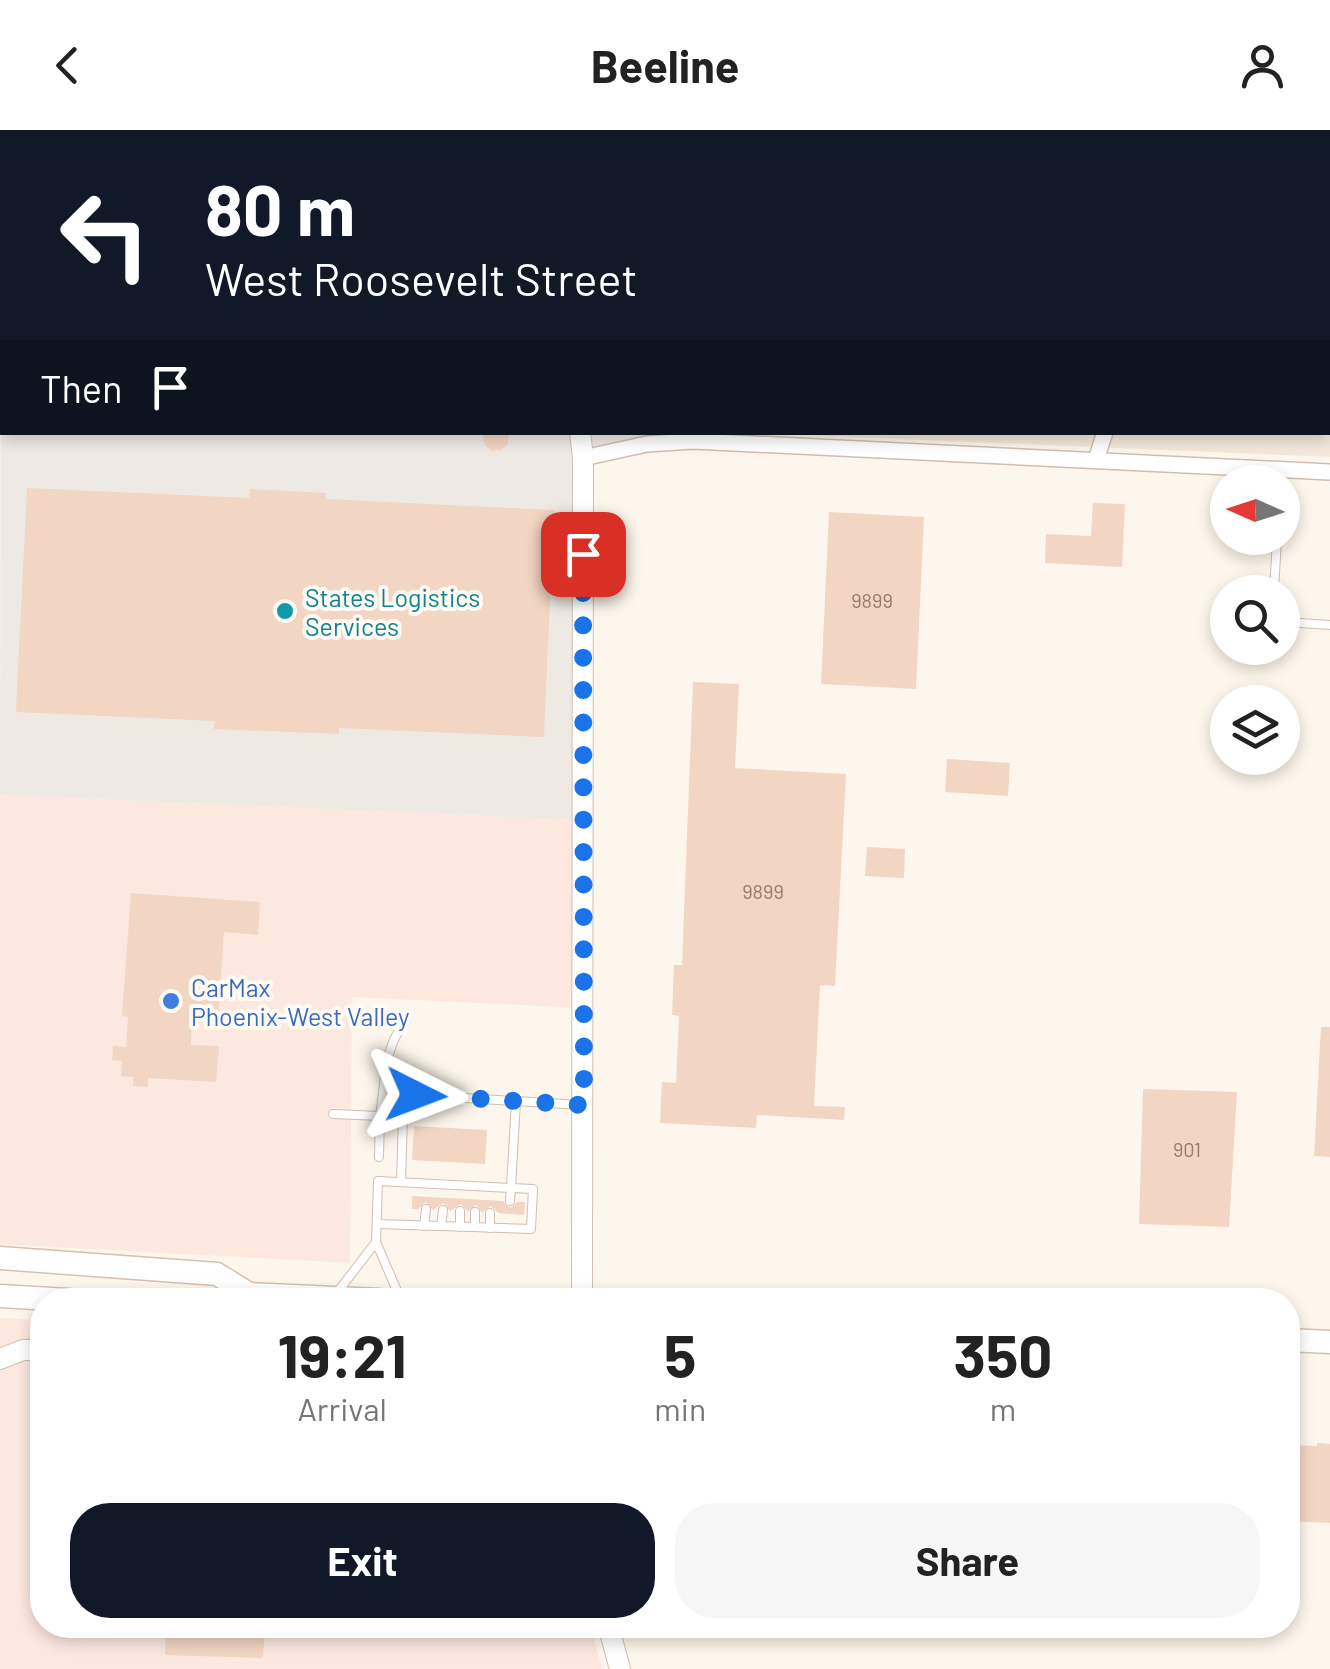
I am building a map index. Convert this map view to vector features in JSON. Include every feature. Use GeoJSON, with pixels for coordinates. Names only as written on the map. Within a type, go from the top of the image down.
{"type":"FeatureCollection","features":[{"type":"Feature","properties":{"kind":"main road"},"geometry":{"type":"LineString","coordinates":[[0,1258],[217,1274],[233,1288]]}},
{"type":"Feature","properties":{"kind":"main road"},"geometry":{"type":"LineString","coordinates":[[0,1296],[30,1298]]}},
{"type":"Feature","properties":{"kind":"main road"},"geometry":{"type":"LineString","coordinates":[[1300,1341],[1330,1342]]}},
{"type":"Feature","properties":{"kind":"street"},"geometry":{"type":"LineString","coordinates":[[580,435],[582,1288]]}},
{"type":"Feature","properties":{"kind":"street"},"geometry":{"type":"LineString","coordinates":[[1090,435],[1096,460]]}},
{"type":"Feature","properties":{"kind":"street"},"geometry":{"type":"LineString","coordinates":[[1096,460],[1104,435]]}},
{"type":"Feature","properties":{"kind":"street"},"geometry":{"type":"LineString","coordinates":[[583,458],[646,444],[693,441],[1096,460],[1210,470]]}},
{"type":"Feature","properties":{"kind":"street"},"geometry":{"type":"LineString","coordinates":[[1300,474],[1330,472]]}},
{"type":"Feature","properties":{"kind":"street"},"geometry":{"type":"LineString","coordinates":[[0,1359],[30,1350]]}},
{"type":"Feature","properties":{"kind":"street"},"geometry":{"type":"LineString","coordinates":[[612,1638],[620,1669]]}},
{"type":"Feature","properties":{"kind":"lane"},"geometry":{"type":"LineString","coordinates":[[1300,623],[1330,625]]}},
{"type":"Feature","properties":{"kind":"lane"},"geometry":{"type":"LineString","coordinates":[[380,1157],[380,1116],[388,1052],[406,1020]]}},
{"type":"Feature","properties":{"kind":"lane"},"geometry":{"type":"LineString","coordinates":[[382,1093],[584,1105]]}},
{"type":"Feature","properties":{"kind":"lane"},"geometry":{"type":"LineString","coordinates":[[510,1202],[516,1101]]}},
{"type":"Feature","properties":{"kind":"lane"},"geometry":{"type":"LineString","coordinates":[[333,1114],[403,1116],[401,1182]]}},
{"type":"Feature","properties":{"kind":"lane"},"geometry":{"type":"LineString","coordinates":[[379,1170],[376,1242],[397,1288]]}},
{"type":"Feature","properties":{"kind":"lane"},"geometry":{"type":"LineString","coordinates":[[376,1224],[530,1229],[533,1189],[378,1182]]}},
{"type":"Feature","properties":{"kind":"lane"},"geometry":{"type":"LineString","coordinates":[[426,1184],[426,1197]]}},
{"type":"Feature","properties":{"kind":"lane"},"geometry":{"type":"LineString","coordinates":[[443,1198],[444,1185]]}},
{"type":"Feature","properties":{"kind":"lane"},"geometry":{"type":"LineString","coordinates":[[460,1199],[461,1185]]}},
{"type":"Feature","properties":{"kind":"lane"},"geometry":{"type":"LineString","coordinates":[[476,1186],[476,1200]]}},
{"type":"Feature","properties":{"kind":"lane"},"geometry":{"type":"LineString","coordinates":[[490,1200],[491,1186]]}},
{"type":"Feature","properties":{"kind":"lane"},"geometry":{"type":"LineString","coordinates":[[424,1226],[426,1210]]}},
{"type":"Feature","properties":{"kind":"lane"},"geometry":{"type":"LineString","coordinates":[[442,1210],[442,1226]]}},
{"type":"Feature","properties":{"kind":"lane"},"geometry":{"type":"LineString","coordinates":[[460,1212],[460,1227]]}},
{"type":"Feature","properties":{"kind":"lane"},"geometry":{"type":"LineString","coordinates":[[475,1212],[475,1228]]}},
{"type":"Feature","properties":{"kind":"lane"},"geometry":{"type":"LineString","coordinates":[[490,1213],[490,1228]]}},
{"type":"Feature","properties":{"kind":"lane"},"geometry":{"type":"LineString","coordinates":[[508,1228],[509,1214]]}},
{"type":"Feature","properties":{"kind":"lane"},"geometry":{"type":"LineString","coordinates":[[342,1288],[376,1242]]}},
{"type":"Feature","properties":{"kind":"shaded area"},"geometry":{"type":"Polygon","coordinates":[[[1,435],[708,435],[709,442],[583,458],[582,820],[0,795],[1,435]]]}},
{"type":"Feature","properties":{"kind":"shaded area"},"geometry":{"type":"Polygon","coordinates":[[[806,435],[1330,435],[1330,457],[806,435]]]}},
{"type":"Feature","properties":{"kind":"shaded area"},"geometry":{"type":"Polygon","coordinates":[[[0,795],[582,820],[584,1008],[352,997],[350,1263],[0,1244],[0,795]]]}},
{"type":"Feature","properties":{"kind":"shaded area"},"geometry":{"type":"Polygon","coordinates":[[[0,1318],[30,1319],[30,1638],[594,1638],[602,1669],[0,1669],[0,1318]]]}},
{"type":"Feature","properties":{"kind":"building"},"geometry":{"type":"Polygon","coordinates":[[[483,435],[509,435],[508,444],[501,450],[492,451],[485,445],[483,435]]]}},
{"type":"Feature","properties":{"kind":"building","name":"States Logistics Services"},"geometry":{"type":"Polygon","coordinates":[[[27,488],[249,498],[250,489],[326,493],[326,499],[554,510],[544,737],[339,728],[339,734],[214,729],[215,721],[16,712],[27,488]]]}},
{"type":"Feature","properties":{"kind":"building"},"geometry":{"type":"Polygon","coordinates":[[[1093,503],[1125,504],[1122,567],[1045,563],[1046,534],[1091,536],[1093,503]]]}},
{"type":"Feature","properties":{"kind":"building"},"geometry":{"type":"Polygon","coordinates":[[[829,512],[924,517],[916,689],[821,684],[829,512]]]}},
{"type":"Feature","properties":{"kind":"building"},"geometry":{"type":"Polygon","coordinates":[[[693,682],[739,684],[735,768],[846,774],[835,986],[820,985],[814,1106],[845,1107],[844,1120],[757,1115],[756,1128],[660,1123],[662,1082],[676,1083],[679,1016],[672,1015],[674,965],[682,965],[693,682]]]}},
{"type":"Feature","properties":{"kind":"building"},"geometry":{"type":"Polygon","coordinates":[[[947,759],[1010,763],[1008,796],[945,792],[947,759]]]}},
{"type":"Feature","properties":{"kind":"building"},"geometry":{"type":"Polygon","coordinates":[[[867,847],[905,849],[904,878],[865,876],[867,847]]]}},
{"type":"Feature","properties":{"kind":"building","name":"CarMax Phoenix-West Valley"},"geometry":{"type":"Polygon","coordinates":[[[131,893],[260,902],[258,935],[224,932],[218,1023],[192,1021],[191,1045],[219,1046],[216,1082],[148,1078],[148,1087],[133,1086],[133,1077],[121,1076],[122,1061],[112,1060],[113,1046],[126,1047],[128,1017],[122,1016],[131,893]]]}},
{"type":"Feature","properties":{"kind":"building"},"geometry":{"type":"Polygon","coordinates":[[[1321,1027],[1330,1027],[1330,1157],[1314,1156],[1321,1027]]]}},
{"type":"Feature","properties":{"kind":"building"},"geometry":{"type":"Polygon","coordinates":[[[1143,1089],[1237,1092],[1229,1227],[1139,1224],[1143,1089]]]}},
{"type":"Feature","properties":{"kind":"building"},"geometry":{"type":"Polygon","coordinates":[[[414,1126],[487,1130],[485,1164],[412,1160],[414,1126]]]}},
{"type":"Feature","properties":{"kind":"building"},"geometry":{"type":"Polygon","coordinates":[[[412,1196],[503,1201],[510,1208],[525,1202],[524,1215],[498,1213],[491,1206],[482,1213],[476,1205],[468,1212],[461,1204],[450,1211],[443,1203],[433,1210],[426,1202],[412,1209],[412,1196]]]}},
{"type":"Feature","properties":{"kind":"building"},"geometry":{"type":"Polygon","coordinates":[[[1330,1444],[1330,1523],[1300,1522],[1300,1445],[1330,1444]]]}},
{"type":"Feature","properties":{"kind":"building"},"geometry":{"type":"Polygon","coordinates":[[[166,1638],[264,1638],[263,1658],[165,1655],[166,1638]]]}},
{"type":"Feature","properties":{"kind":"place","name":"States Logistics Services"},"geometry":{"type":"Point","coordinates":[285,611]}},
{"type":"Feature","properties":{"kind":"place","name":"CarMax Phoenix-West Valley"},"geometry":{"type":"Point","coordinates":[171,1001]}},
{"type":"Feature","properties":{"kind":"route"},"geometry":{"type":"LineString","coordinates":[[416,1095],[584,1105],[583,554]]}}]}
